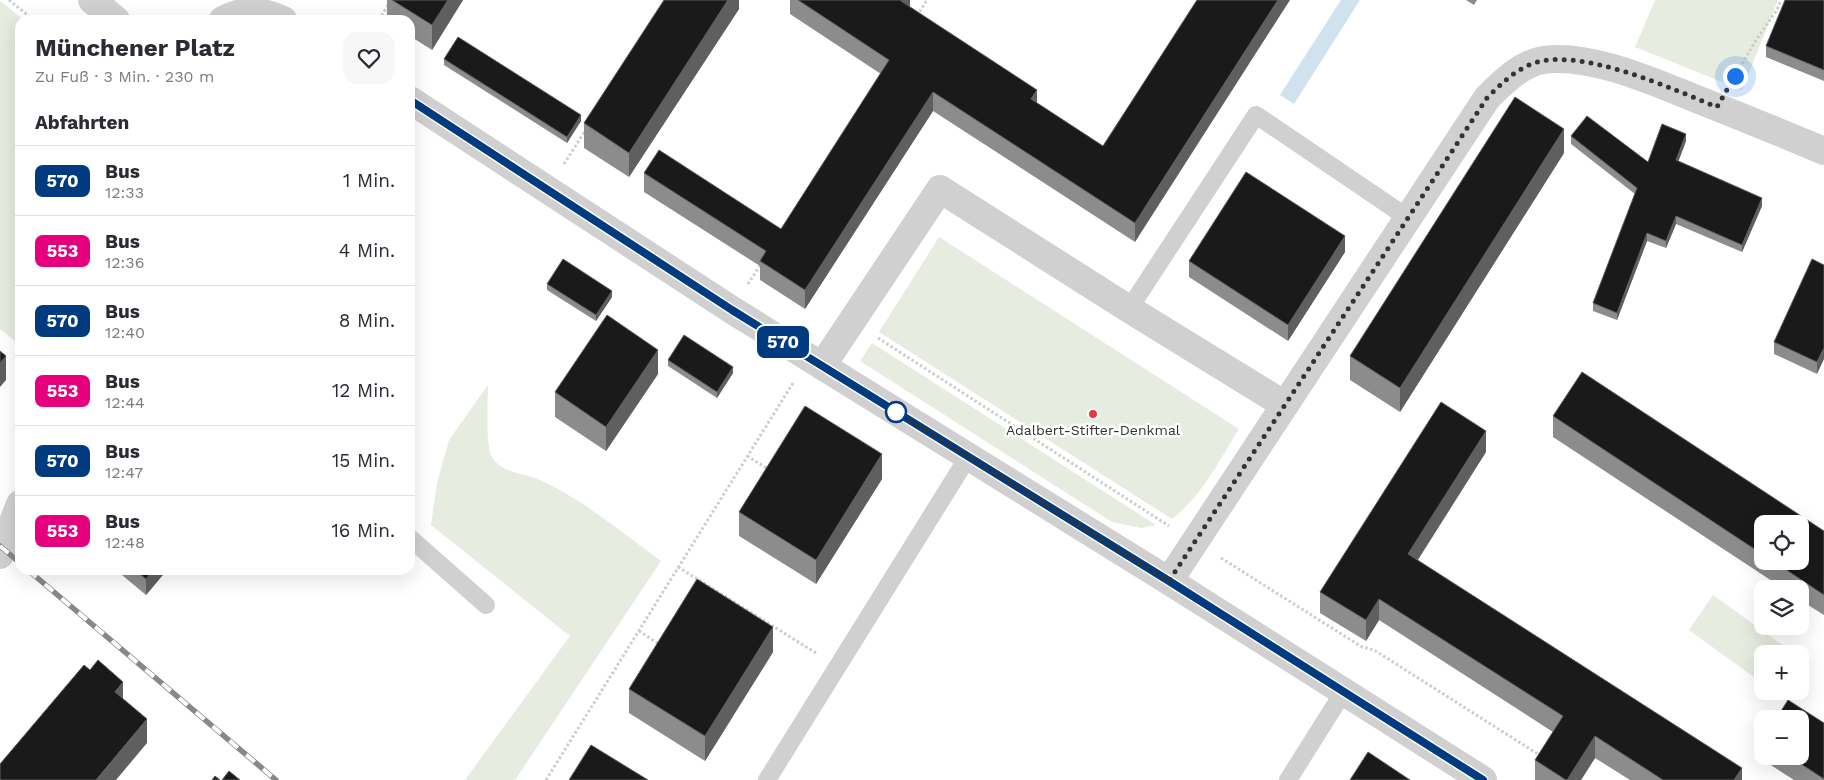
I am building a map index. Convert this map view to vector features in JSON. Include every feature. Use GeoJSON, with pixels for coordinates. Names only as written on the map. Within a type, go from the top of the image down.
{"type":"FeatureCollection","features":[{"type":"Feature","properties":{"kind":"street"},"geometry":{"type":"LineString","coordinates":[[92,0],[110,15]]}},
{"type":"Feature","properties":{"kind":"street"},"geometry":{"type":"LineString","coordinates":[[226,12],[248,11],[262,12],[270,15]]}},
{"type":"Feature","properties":{"kind":"street"},"geometry":{"type":"LineString","coordinates":[[1169,581],[1487,98],[1503,82],[1530,64],[1544,60],[1563,60],[1590,63],[1626,72],[1824,151]]}},
{"type":"Feature","properties":{"kind":"street"},"geometry":{"type":"LineString","coordinates":[[415,103],[732,310],[1169,581],[1483,780]]}},
{"type":"Feature","properties":{"kind":"street"},"geometry":{"type":"LineString","coordinates":[[816,362],[940,189],[1285,405]]}},
{"type":"Feature","properties":{"kind":"street"},"geometry":{"type":"LineString","coordinates":[[0,555],[15,517]]}},
{"type":"Feature","properties":{"kind":"lane"},"geometry":{"type":"LineString","coordinates":[[1129,309],[1256,114],[1408,218]]}},
{"type":"Feature","properties":{"kind":"lane"},"geometry":{"type":"LineString","coordinates":[[767,780],[968,457]]}},
{"type":"Feature","properties":{"kind":"lane"},"geometry":{"type":"LineString","coordinates":[[415,542],[486,605]]}},
{"type":"Feature","properties":{"kind":"lane"},"geometry":{"type":"LineString","coordinates":[[1288,780],[1344,691]]}},
{"type":"Feature","properties":{"kind":"path"},"geometry":{"type":"LineString","coordinates":[[9,0],[28,15]]}},
{"type":"Feature","properties":{"kind":"path"},"geometry":{"type":"LineString","coordinates":[[382,15],[391,0]]}},
{"type":"Feature","properties":{"kind":"path"},"geometry":{"type":"LineString","coordinates":[[917,17],[927,0]]}},
{"type":"Feature","properties":{"kind":"path"},"geometry":{"type":"LineString","coordinates":[[1717,107],[1781,0]]}},
{"type":"Feature","properties":{"kind":"path"},"geometry":{"type":"LineString","coordinates":[[548,189],[590,124]]}},
{"type":"Feature","properties":{"kind":"path"},"geometry":{"type":"LineString","coordinates":[[732,310],[763,260]]}},
{"type":"Feature","properties":{"kind":"path"},"geometry":{"type":"LineString","coordinates":[[546,780],[747,456],[816,362]]}},
{"type":"Feature","properties":{"kind":"path"},"geometry":{"type":"LineString","coordinates":[[747,456],[769,470]]}},
{"type":"Feature","properties":{"kind":"path"},"geometry":{"type":"LineString","coordinates":[[678,567],[837,666]]}},
{"type":"Feature","properties":{"kind":"path"},"geometry":{"type":"LineString","coordinates":[[639,631],[661,645]]}},
{"type":"Feature","properties":{"kind":"shaded area"},"geometry":{"type":"Polygon","coordinates":[[[1655,0],[1778,0],[1742,90],[1635,47],[1655,0]]]}},
{"type":"Feature","properties":{"kind":"shaded area"},"geometry":{"type":"Polygon","coordinates":[[[0,1],[18,15],[15,15],[15,341],[0,329],[0,1]]]}},
{"type":"Feature","properties":{"kind":"shaded area"},"geometry":{"type":"Polygon","coordinates":[[[939,237],[1239,429],[1201,489],[1183,510],[1172,519],[879,332],[939,237]]]}},
{"type":"Feature","properties":{"kind":"shaded area"},"geometry":{"type":"Polygon","coordinates":[[[872,343],[1156,525],[1141,528],[1112,522],[860,361],[872,343]]]}},
{"type":"Feature","properties":{"kind":"shaded area"},"geometry":{"type":"Polygon","coordinates":[[[488,385],[488,443],[496,463],[508,470],[540,480],[572,497],[661,561],[515,780],[465,780],[570,636],[431,525],[437,483],[449,440],[488,385]]]}},
{"type":"Feature","properties":{"kind":"shaded area"},"geometry":{"type":"Polygon","coordinates":[[[1713,595],[1754,624],[1754,635],[1769,635],[1782,645],[1754,645],[1754,677],[1689,630],[1713,595]]]}},
{"type":"Feature","properties":{"kind":"water"},"geometry":{"type":"Polygon","coordinates":[[[1341,0],[1360,0],[1294,104],[1280,95],[1341,0]]]}},
{"type":"Feature","properties":{"kind":"building"},"geometry":{"type":"Polygon","coordinates":[[[392,0],[448,0],[432,25],[392,0]]]}},
{"type":"Feature","properties":{"kind":"building"},"geometry":{"type":"Polygon","coordinates":[[[664,0],[728,0],[629,153],[584,123],[664,0]]]}},
{"type":"Feature","properties":{"kind":"building"},"geometry":{"type":"Polygon","coordinates":[[[798,0],[901,0],[1037,90],[1031,99],[1103,146],[1197,0],[1278,0],[1135,223],[933,92],[805,290],[760,261],[766,251],[644,173],[659,150],[781,229],[889,60],[798,0]]]}},
{"type":"Feature","properties":{"kind":"building"},"geometry":{"type":"Polygon","coordinates":[[[1785,0],[1824,0],[1824,70],[1766,46],[1785,0]]]}},
{"type":"Feature","properties":{"kind":"building"},"geometry":{"type":"Polygon","coordinates":[[[458,37],[581,115],[567,137],[444,59],[458,37]]]}},
{"type":"Feature","properties":{"kind":"building"},"geometry":{"type":"Polygon","coordinates":[[[1515,97],[1564,129],[1400,388],[1350,356],[1515,97]]]}},
{"type":"Feature","properties":{"kind":"building"},"geometry":{"type":"Polygon","coordinates":[[[1587,116],[1648,162],[1662,124],[1686,134],[1676,160],[1762,198],[1742,245],[1676,216],[1666,241],[1647,233],[1617,313],[1593,303],[1637,188],[1571,136],[1587,116]]]}},
{"type":"Feature","properties":{"kind":"building"},"geometry":{"type":"Polygon","coordinates":[[[1246,172],[1345,236],[1288,325],[1189,261],[1246,172]]]}},
{"type":"Feature","properties":{"kind":"building"},"geometry":{"type":"Polygon","coordinates":[[[563,259],[612,291],[596,315],[547,284],[563,259]]]}},
{"type":"Feature","properties":{"kind":"building"},"geometry":{"type":"Polygon","coordinates":[[[1812,259],[1824,265],[1824,348],[1817,362],[1774,342],[1812,259]]]}},
{"type":"Feature","properties":{"kind":"building"},"geometry":{"type":"Polygon","coordinates":[[[607,315],[658,350],[606,427],[555,392],[607,315]]]}},
{"type":"Feature","properties":{"kind":"building"},"geometry":{"type":"Polygon","coordinates":[[[684,335],[733,367],[717,392],[668,360],[684,335]]]}},
{"type":"Feature","properties":{"kind":"building"},"geometry":{"type":"Polygon","coordinates":[[[0,351],[6,356],[0,363],[0,351]]]}},
{"type":"Feature","properties":{"kind":"building"},"geometry":{"type":"Polygon","coordinates":[[[1582,372],[1800,515],[1754,515],[1754,549],[1553,416],[1582,372]]]}},
{"type":"Feature","properties":{"kind":"building"},"geometry":{"type":"Polygon","coordinates":[[[1441,402],[1486,431],[1408,554],[1742,768],[1734,780],[1663,780],[1595,736],[1566,780],[1535,760],[1563,716],[1379,599],[1366,620],[1320,592],[1441,402]]]}},
{"type":"Feature","properties":{"kind":"building"},"geometry":{"type":"Polygon","coordinates":[[[805,406],[882,454],[816,560],[739,512],[805,406]]]}},
{"type":"Feature","properties":{"kind":"building"},"geometry":{"type":"Polygon","coordinates":[[[1809,521],[1824,531],[1824,595],[1809,585],[1809,580],[1802,580],[1786,570],[1809,570],[1809,521]]]}},
{"type":"Feature","properties":{"kind":"building"},"geometry":{"type":"Polygon","coordinates":[[[141,575],[149,575],[146,579],[141,575]]]}},
{"type":"Feature","properties":{"kind":"building"},"geometry":{"type":"Polygon","coordinates":[[[697,579],[773,627],[705,736],[629,689],[697,579]]]}},
{"type":"Feature","properties":{"kind":"building"},"geometry":{"type":"Polygon","coordinates":[[[98,660],[123,682],[115,692],[147,719],[96,780],[0,780],[0,764],[84,665],[90,670],[98,660]]]}},
{"type":"Feature","properties":{"kind":"building"},"geometry":{"type":"Polygon","coordinates":[[[1788,700],[1804,710],[1782,710],[1788,700]]]}},
{"type":"Feature","properties":{"kind":"building"},"geometry":{"type":"Polygon","coordinates":[[[1809,713],[1824,723],[1824,779],[1803,765],[1809,765],[1809,713]]]}},
{"type":"Feature","properties":{"kind":"building"},"geometry":{"type":"Polygon","coordinates":[[[591,745],[648,780],[569,780],[591,745]]]}},
{"type":"Feature","properties":{"kind":"building"},"geometry":{"type":"Polygon","coordinates":[[[1368,752],[1410,780],[1350,780],[1368,752]]]}},
{"type":"Feature","properties":{"kind":"building"},"geometry":{"type":"Polygon","coordinates":[[[229,771],[240,780],[222,780],[229,771]]]}},
{"type":"Feature","properties":{"kind":"building"},"geometry":{"type":"Polygon","coordinates":[[[215,776],[220,780],[212,780],[215,776]]]}},
{"type":"Feature","properties":{"kind":"railway"},"geometry":{"type":"LineString","coordinates":[[0,546],[15,559]]}},
{"type":"Feature","properties":{"kind":"railway"},"geometry":{"type":"LineString","coordinates":[[34,575],[276,780]]}},
{"type":"Feature","properties":{"kind":"bus line","name":"570"},"geometry":{"type":"LineString","coordinates":[[415,103],[732,310],[1169,581],[1483,780]]}},
{"type":"Feature","properties":{"kind":"place","name":"Adalbert-Stifter-Denkmal"},"geometry":{"type":"Point","coordinates":[1093,414]}},
{"type":"Feature","properties":{"kind":"route"},"geometry":{"type":"LineString","coordinates":[[896,412],[892,409],[1169,581],[1487,98],[1503,82],[1530,64],[1544,60],[1590,63],[1626,72],[1717,107],[1735,76]]}}]}
